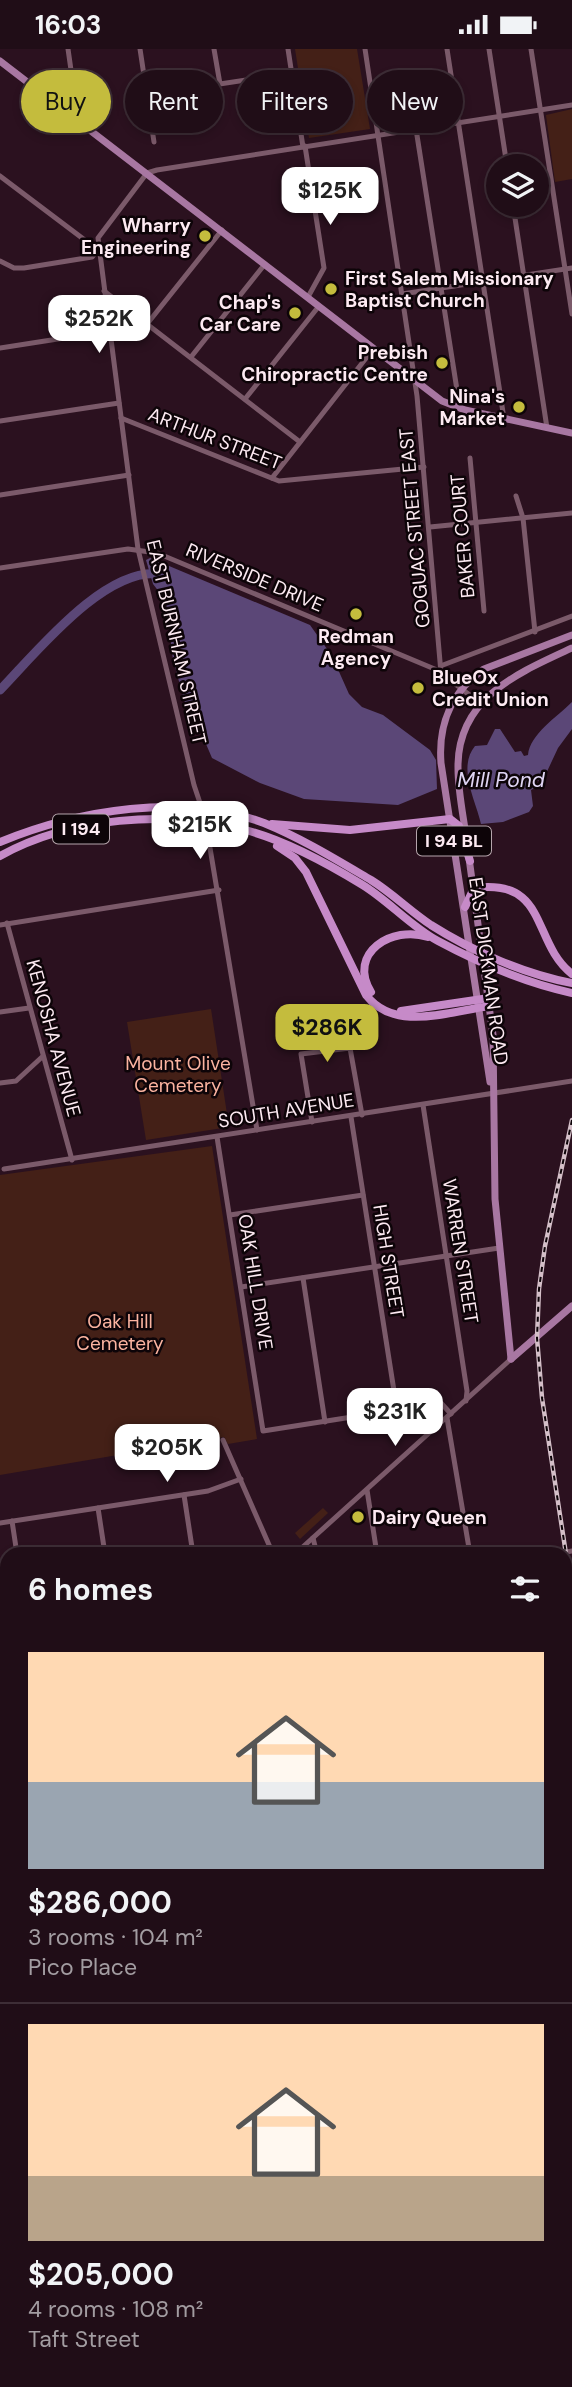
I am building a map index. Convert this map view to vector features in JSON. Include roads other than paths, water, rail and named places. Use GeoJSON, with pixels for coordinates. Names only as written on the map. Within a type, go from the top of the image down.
{"type":"FeatureCollection","features":[{"type":"Feature","properties":{"kind":"highway","name":"I 194"},"geometry":{"type":"LineString","coordinates":[[0,842],[57,822],[103,811],[166,807],[223,813],[261,822],[372,881],[453,942],[505,971],[572,993]]}},
{"type":"Feature","properties":{"kind":"highway"},"geometry":{"type":"LineString","coordinates":[[261,822],[350,830],[450,819],[459,826],[470,861]]}},
{"type":"Feature","properties":{"kind":"highway","name":"I 194"},"geometry":{"type":"LineString","coordinates":[[0,856],[34,840],[138,820],[167,820],[225,827],[263,836],[319,861],[360,884],[437,940],[453,942],[572,983]]}},
{"type":"Feature","properties":{"kind":"highway"},"geometry":{"type":"LineString","coordinates":[[263,836],[295,858],[321,898],[366,995],[387,1014],[414,1016],[480,1003]]}},
{"type":"Feature","properties":{"kind":"highway"},"geometry":{"type":"LineString","coordinates":[[465,907],[474,888],[510,890],[528,902],[560,961],[572,974]]}},
{"type":"Feature","properties":{"kind":"highway"},"geometry":{"type":"LineString","coordinates":[[437,940],[407,932],[379,943],[370,955],[366,976],[376,999],[386,1008],[408,1011],[490,1002]]}},
{"type":"Feature","properties":{"kind":"main road"},"geometry":{"type":"LineString","coordinates":[[0,61],[21,77]]}},
{"type":"Feature","properties":{"kind":"main road"},"geometry":{"type":"LineString","coordinates":[[96,133],[442,401],[460,409],[572,433]]}},
{"type":"Feature","properties":{"kind":"main road","name":"EAST DICKMAN ROAD"},"geometry":{"type":"LineString","coordinates":[[492,1093],[441,763],[441,737],[444,721],[462,687],[484,669],[572,635]]}},
{"type":"Feature","properties":{"kind":"main road","name":"EAST DICKMAN ROAD"},"geometry":{"type":"LineString","coordinates":[[511,1359],[499,1248],[490,1002],[458,763],[463,734],[480,703],[512,676],[572,648]]}},
{"type":"Feature","properties":{"kind":"main road"},"geometry":{"type":"LineString","coordinates":[[511,1359],[572,1306]]}},
{"type":"Feature","properties":{"kind":"street"},"geometry":{"type":"LineString","coordinates":[[68,49],[71,70]]}},
{"type":"Feature","properties":{"kind":"street"},"geometry":{"type":"LineString","coordinates":[[139,49],[143,70]]}},
{"type":"Feature","properties":{"kind":"street"},"geometry":{"type":"LineString","coordinates":[[214,49],[217,70]]}},
{"type":"Feature","properties":{"kind":"street"},"geometry":{"type":"LineString","coordinates":[[288,49],[292,70]]}},
{"type":"Feature","properties":{"kind":"street","name":"GOGUAC STREET EAST"},"geometry":{"type":"LineString","coordinates":[[365,49],[415,380],[443,665],[441,673]]}},
{"type":"Feature","properties":{"kind":"street"},"geometry":{"type":"LineString","coordinates":[[447,49],[450,70]]}},
{"type":"Feature","properties":{"kind":"street"},"geometry":{"type":"LineString","coordinates":[[489,49],[505,154]]}},
{"type":"Feature","properties":{"kind":"street"},"geometry":{"type":"LineString","coordinates":[[531,49],[569,268],[572,314]]}},
{"type":"Feature","properties":{"kind":"street"},"geometry":{"type":"LineString","coordinates":[[463,122],[572,105]]}},
{"type":"Feature","properties":{"kind":"street"},"geometry":{"type":"LineString","coordinates":[[153,133],[154,142]]}},
{"type":"Feature","properties":{"kind":"street"},"geometry":{"type":"LineString","coordinates":[[302,133],[324,268],[308,297]]}},
{"type":"Feature","properties":{"kind":"street"},"geometry":{"type":"LineString","coordinates":[[1,262],[14,268],[24,268],[92,257],[98,250],[100,235],[147,173],[194,163],[391,133]]}},
{"type":"Feature","properties":{"kind":"street"},"geometry":{"type":"LineString","coordinates":[[417,133],[460,409]]}},
{"type":"Feature","properties":{"kind":"street"},"geometry":{"type":"LineString","coordinates":[[460,133],[504,419]]}},
{"type":"Feature","properties":{"kind":"street"},"geometry":{"type":"LineString","coordinates":[[0,176],[98,250]]}},
{"type":"Feature","properties":{"kind":"street"},"geometry":{"type":"LineString","coordinates":[[515,217],[547,428]]}},
{"type":"Feature","properties":{"kind":"street"},"geometry":{"type":"LineString","coordinates":[[148,324],[222,230]]}},
{"type":"Feature","properties":{"kind":"street","name":"EAST BURNHAM STREET"},"geometry":{"type":"LineString","coordinates":[[98,250],[138,549],[194,785],[205,818],[257,1130]]}},
{"type":"Feature","properties":{"kind":"street"},"geometry":{"type":"LineString","coordinates":[[191,358],[265,264]]}},
{"type":"Feature","properties":{"kind":"street"},"geometry":{"type":"LineString","coordinates":[[402,294],[569,268]]}},
{"type":"Feature","properties":{"kind":"street"},"geometry":{"type":"LineString","coordinates":[[104,291],[300,442]]}},
{"type":"Feature","properties":{"kind":"street"},"geometry":{"type":"LineString","coordinates":[[245,399],[319,306]]}},
{"type":"Feature","properties":{"kind":"street"},"geometry":{"type":"LineString","coordinates":[[0,348],[109,331]]}},
{"type":"Feature","properties":{"kind":"street"},"geometry":{"type":"LineString","coordinates":[[272,478],[373,348]]}},
{"type":"Feature","properties":{"kind":"street"},"geometry":{"type":"LineString","coordinates":[[0,421],[119,403]]}},
{"type":"Feature","properties":{"kind":"street","name":"ARTHUR STREET"},"geometry":{"type":"LineString","coordinates":[[121,418],[272,478],[286,481],[424,467]]}},
{"type":"Feature","properties":{"kind":"street","name":"BAKER COURT"},"geometry":{"type":"LineString","coordinates":[[470,459],[484,611]]}},
{"type":"Feature","properties":{"kind":"street"},"geometry":{"type":"LineString","coordinates":[[0,495],[129,475]]}},
{"type":"Feature","properties":{"kind":"street"},"geometry":{"type":"LineString","coordinates":[[516,496],[523,517],[535,632]]}},
{"type":"Feature","properties":{"kind":"street"},"geometry":{"type":"LineString","coordinates":[[430,527],[572,513]]}},
{"type":"Feature","properties":{"kind":"street","name":"RIVERSIDE DRIVE"},"geometry":{"type":"LineString","coordinates":[[0,568],[138,549],[168,558],[441,673],[480,703]]}},
{"type":"Feature","properties":{"kind":"street"},"geometry":{"type":"LineString","coordinates":[[443,665],[572,616]]}},
{"type":"Feature","properties":{"kind":"street"},"geometry":{"type":"LineString","coordinates":[[4,924],[219,890]]}},
{"type":"Feature","properties":{"kind":"street","name":"KENOSHA AVENUE"},"geometry":{"type":"LineString","coordinates":[[4,924],[72,1160]]}},
{"type":"Feature","properties":{"kind":"street"},"geometry":{"type":"LineString","coordinates":[[0,1012],[29,1008]]}},
{"type":"Feature","properties":{"kind":"street"},"geometry":{"type":"LineString","coordinates":[[312,1122],[301,1055],[350,1048],[362,1115]]}},
{"type":"Feature","properties":{"kind":"street"},"geometry":{"type":"LineString","coordinates":[[0,1083],[16,1081],[42,1057]]}},
{"type":"Feature","properties":{"kind":"street","name":"SOUTH AVENUE"},"geometry":{"type":"LineString","coordinates":[[4,1169],[572,1081]]}},
{"type":"Feature","properties":{"kind":"street","name":"WARREN STREET"},"geometry":{"type":"LineString","coordinates":[[423,1105],[467,1391],[466,1401]]}},
{"type":"Feature","properties":{"kind":"street","name":"HIGH STREET"},"geometry":{"type":"LineString","coordinates":[[351,1117],[397,1410]]}},
{"type":"Feature","properties":{"kind":"street","name":"OAK HILL DRIVE"},"geometry":{"type":"LineString","coordinates":[[217,1137],[263,1431],[325,1422]]}},
{"type":"Feature","properties":{"kind":"street"},"geometry":{"type":"LineString","coordinates":[[230,1216],[363,1195]]}},
{"type":"Feature","properties":{"kind":"street"},"geometry":{"type":"LineString","coordinates":[[241,1287],[499,1248]]}},
{"type":"Feature","properties":{"kind":"street"},"geometry":{"type":"LineString","coordinates":[[303,1278],[325,1422],[441,1403],[449,1416],[469,1547]]}},
{"type":"Feature","properties":{"kind":"street"},"geometry":{"type":"LineString","coordinates":[[303,1547],[511,1359]]}},
{"type":"Feature","properties":{"kind":"street"},"geometry":{"type":"LineString","coordinates":[[223,1440],[270,1547]]}},
{"type":"Feature","properties":{"kind":"street"},"geometry":{"type":"LineString","coordinates":[[0,1523],[218,1489],[241,1479]]}},
{"type":"Feature","properties":{"kind":"street"},"geometry":{"type":"LineString","coordinates":[[366,1490],[376,1547]]}},
{"type":"Feature","properties":{"kind":"street"},"geometry":{"type":"LineString","coordinates":[[184,1495],[192,1547]]}},
{"type":"Feature","properties":{"kind":"street"},"geometry":{"type":"LineString","coordinates":[[97,1508],[104,1547]]}},
{"type":"Feature","properties":{"kind":"street"},"geometry":{"type":"LineString","coordinates":[[12,1521],[16,1547]]}},
{"type":"Feature","properties":{"kind":"street"},"geometry":{"type":"LineString","coordinates":[[313,1538],[315,1547]]}},
{"type":"Feature","properties":{"kind":"water"},"geometry":{"type":"Polygon","coordinates":[[[150,558],[310,625],[332,656],[349,694],[362,707],[383,715],[430,750],[436,760],[437,789],[398,805],[304,799],[260,783],[212,758],[200,730],[189,717],[173,660],[166,601],[153,584],[146,560],[150,558]]]}},
{"type":"Feature","properties":{"kind":"water","name":"Mill Pond"},"geometry":{"type":"Polygon","coordinates":[[[572,702],[572,729],[558,748],[544,778],[535,782],[537,787],[531,790],[533,806],[529,812],[503,822],[481,824],[468,774],[470,755],[475,746],[487,745],[495,729],[500,729],[515,752],[521,751],[524,756],[528,755],[539,733],[572,702]]]}},
{"type":"Feature","properties":{"kind":"waterway"},"geometry":{"type":"LineString","coordinates":[[0,690],[52,635],[95,597],[139,575],[161,574]]}},
{"type":"Feature","properties":{"kind":"railway"},"geometry":{"type":"LineString","coordinates":[[565,1547],[542,1398],[537,1338],[539,1289],[545,1246],[572,1120]]}},
{"type":"Feature","properties":{"kind":"place","name":"Wharry Engineering"},"geometry":{"type":"Point","coordinates":[205,236]}},
{"type":"Feature","properties":{"kind":"place","name":"First Salem Missionary Baptist Church"},"geometry":{"type":"Point","coordinates":[331,289]}},
{"type":"Feature","properties":{"kind":"place","name":"Chap's Car Care"},"geometry":{"type":"Point","coordinates":[295,313]}},
{"type":"Feature","properties":{"kind":"place","name":"Prebish Chiropractic Centre"},"geometry":{"type":"Point","coordinates":[442,363]}},
{"type":"Feature","properties":{"kind":"place","name":"Nina's Market"},"geometry":{"type":"Point","coordinates":[519,407]}},
{"type":"Feature","properties":{"kind":"place","name":"Redman Agency"},"geometry":{"type":"Point","coordinates":[356,614]}},
{"type":"Feature","properties":{"kind":"place","name":"BlueOx Credit Union"},"geometry":{"type":"Point","coordinates":[418,688]}},
{"type":"Feature","properties":{"kind":"place","name":"Dairy Queen"},"geometry":{"type":"Point","coordinates":[358,1517]}},
{"type":"Feature","properties":{"kind":"park label","name":"Mount Olive Cemetery"},"geometry":{"type":"Point","coordinates":[178,1074]}},
{"type":"Feature","properties":{"kind":"park label","name":"Oak Hill Cemetery"},"geometry":{"type":"Point","coordinates":[120,1332]}}]}
